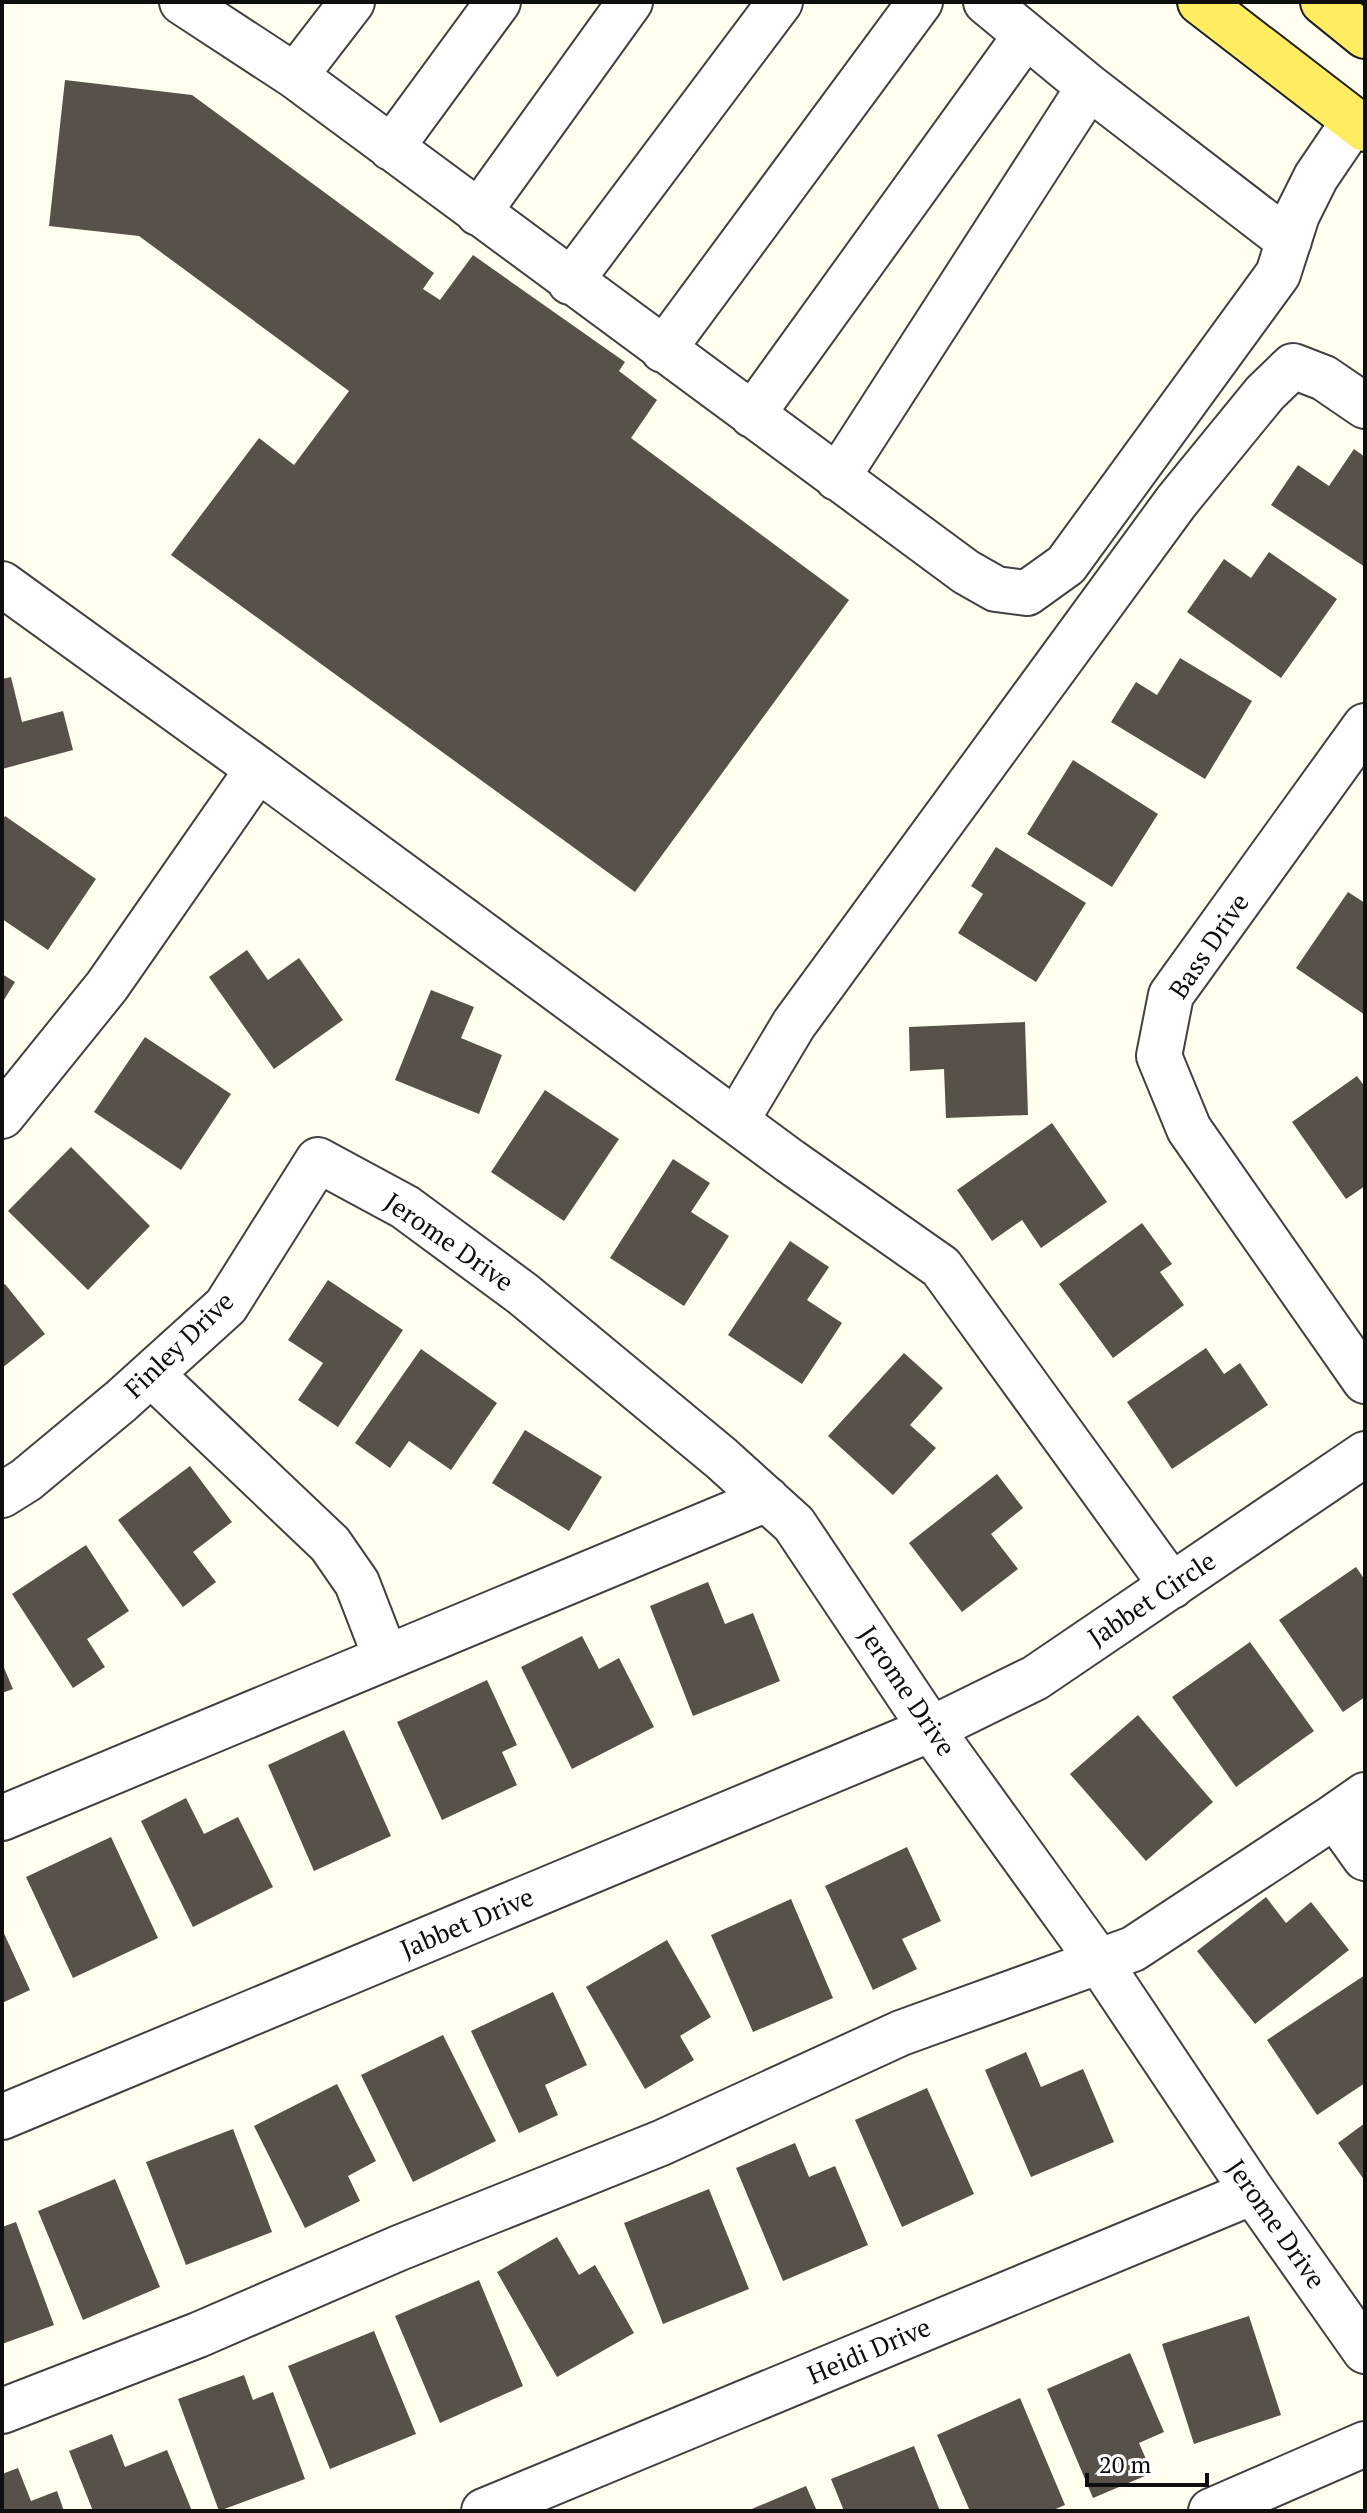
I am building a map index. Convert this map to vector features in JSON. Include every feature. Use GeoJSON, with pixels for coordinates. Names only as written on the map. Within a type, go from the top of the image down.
{"type":"FeatureCollection","features":[{"type":"Feature","properties":{"kind":"main road"},"geometry":{"type":"LineString","coordinates":[[1200,2],[1360,125]]}},
{"type":"Feature","properties":{"kind":"main road"},"geometry":{"type":"LineString","coordinates":[[1323,2],[1365,36]]}},
{"type":"Feature","properties":{"kind":"street"},"geometry":{"type":"LineString","coordinates":[[295,76],[352,2]]}},
{"type":"Feature","properties":{"kind":"street"},"geometry":{"type":"LineString","coordinates":[[391,148],[498,2]]}},
{"type":"Feature","properties":{"kind":"street"},"geometry":{"type":"LineString","coordinates":[[478,213],[630,2]]}},
{"type":"Feature","properties":{"kind":"street"},"geometry":{"type":"LineString","coordinates":[[570,282],[780,2]]}},
{"type":"Feature","properties":{"kind":"street"},"geometry":{"type":"LineString","coordinates":[[663,350],[920,2]]}},
{"type":"Feature","properties":{"kind":"street"},"geometry":{"type":"LineString","coordinates":[[986,2],[1089,87],[1289,241]]}},
{"type":"Feature","properties":{"kind":"street"},"geometry":{"type":"LineString","coordinates":[[207,8],[570,282],[966,572],[996,589],[1027,593],[1066,565],[1278,274],[1297,215],[1316,177],[1360,125]]}},
{"type":"Feature","properties":{"kind":"street"},"geometry":{"type":"LineString","coordinates":[[752,415],[1026,35]]}},
{"type":"Feature","properties":{"kind":"street"},"geometry":{"type":"LineString","coordinates":[[837,478],[1089,87]]}},
{"type":"Feature","properties":{"kind":"street"},"geometry":{"type":"LineString","coordinates":[[736,1121],[804,1011],[1176,502],[1265,393],[1293,366],[1324,378],[1365,406]]}},
{"type":"Feature","properties":{"kind":"street"},"geometry":{"type":"LineString","coordinates":[[2,584],[736,1121],[941,1267],[1172,1586]]}},
{"type":"Feature","properties":{"kind":"street","name":"Bass Drive"},"geometry":{"type":"LineString","coordinates":[[1365,726],[1171,995],[1159,1056],[1189,1129],[1365,1381]]}},
{"type":"Feature","properties":{"kind":"street"},"geometry":{"type":"LineString","coordinates":[[2,1116],[107,986],[258,769]]}},
{"type":"Feature","properties":{"kind":"street","name":"Finley Drive"},"geometry":{"type":"LineString","coordinates":[[2,1495],[26,1480],[226,1306],[318,1160]]}},
{"type":"Feature","properties":{"kind":"street","name":"Jerome Drive"},"geometry":{"type":"LineString","coordinates":[[318,1160],[405,1207],[523,1294],[794,1524],[931,1729],[1100,1963],[1253,2192],[1365,2351]]}},
{"type":"Feature","properties":{"kind":"street"},"geometry":{"type":"LineString","coordinates":[[151,1374],[330,1544],[357,1583],[386,1658]]}},
{"type":"Feature","properties":{"kind":"street","name":"Jabbet Circle"},"geometry":{"type":"LineString","coordinates":[[931,1729],[1035,1678],[1365,1454]]}},
{"type":"Feature","properties":{"kind":"street"},"geometry":{"type":"LineString","coordinates":[[2,1818],[767,1499]]}},
{"type":"Feature","properties":{"kind":"street","name":"Jabbet Drive"},"geometry":{"type":"LineString","coordinates":[[2,2117],[931,1729]]}},
{"type":"Feature","properties":{"kind":"street"},"geometry":{"type":"LineString","coordinates":[[2,2411],[198,2335],[399,2248],[661,2143],[901,2033],[1133,1949],[1350,1805],[1365,1858]]}},
{"type":"Feature","properties":{"kind":"street","name":"Heidi Drive"},"geometry":{"type":"LineString","coordinates":[[484,2511],[1253,2192]]}},
{"type":"Feature","properties":{"kind":"street"},"geometry":{"type":"LineString","coordinates":[[1211,2511],[1365,2444]]}},
{"type":"Feature","properties":{"kind":"building"},"geometry":{"type":"Polygon","coordinates":[[[65,80],[192,95],[434,273],[416,299],[423,289],[440,300],[473,255],[625,362],[619,371],[657,400],[631,438],[849,600],[635,892],[171,555],[259,438],[294,465],[349,391],[139,236],[49,226],[65,80]]]}},
{"type":"Feature","properties":{"kind":"building"},"geometry":{"type":"Polygon","coordinates":[[[1354,449],[1365,457],[1365,567],[1271,505],[1298,465],[1329,486],[1354,449]]]}},
{"type":"Feature","properties":{"kind":"building"},"geometry":{"type":"Polygon","coordinates":[[[1269,552],[1337,599],[1281,678],[1187,612],[1224,559],[1251,578],[1269,552]]]}},
{"type":"Feature","properties":{"kind":"building"},"geometry":{"type":"Polygon","coordinates":[[[1180,658],[1252,701],[1205,779],[1111,722],[1136,682],[1157,695],[1180,658]]]}},
{"type":"Feature","properties":{"kind":"building"},"geometry":{"type":"Polygon","coordinates":[[[11,677],[22,722],[63,711],[73,750],[2,769],[2,679],[11,677]]]}},
{"type":"Feature","properties":{"kind":"building"},"geometry":{"type":"Polygon","coordinates":[[[1073,760],[1158,814],[1112,887],[1027,834],[1073,760]]]}},
{"type":"Feature","properties":{"kind":"building"},"geometry":{"type":"Polygon","coordinates":[[[5,816],[96,879],[48,950],[2,919],[2,821],[5,816]]]}},
{"type":"Feature","properties":{"kind":"building"},"geometry":{"type":"Polygon","coordinates":[[[996,847],[1086,903],[1036,982],[958,933],[983,894],[971,886],[996,847]]]}},
{"type":"Feature","properties":{"kind":"building"},"geometry":{"type":"Polygon","coordinates":[[[1348,892],[1365,903],[1365,1015],[1296,968],[1348,892]]]}},
{"type":"Feature","properties":{"kind":"building"},"geometry":{"type":"Polygon","coordinates":[[[247,950],[268,980],[299,958],[343,1020],[274,1069],[209,977],[247,950]]]}},
{"type":"Feature","properties":{"kind":"building"},"geometry":{"type":"Polygon","coordinates":[[[2,974],[15,982],[2,1003],[2,974]]]}},
{"type":"Feature","properties":{"kind":"building"},"geometry":{"type":"Polygon","coordinates":[[[431,990],[474,1007],[461,1038],[502,1055],[479,1114],[395,1080],[431,990]]]}},
{"type":"Feature","properties":{"kind":"building"},"geometry":{"type":"Polygon","coordinates":[[[1025,1022],[1028,1115],[946,1118],[944,1069],[910,1071],[909,1027],[1025,1022]]]}},
{"type":"Feature","properties":{"kind":"building"},"geometry":{"type":"Polygon","coordinates":[[[145,1037],[231,1094],[181,1170],[94,1112],[145,1037]]]}},
{"type":"Feature","properties":{"kind":"building"},"geometry":{"type":"Polygon","coordinates":[[[1357,1076],[1365,1087],[1365,1186],[1346,1199],[1292,1122],[1357,1076]]]}},
{"type":"Feature","properties":{"kind":"building"},"geometry":{"type":"Polygon","coordinates":[[[545,1090],[619,1139],[564,1221],[491,1172],[545,1090]]]}},
{"type":"Feature","properties":{"kind":"building"},"geometry":{"type":"Polygon","coordinates":[[[1052,1123],[1107,1202],[1041,1248],[1022,1220],[992,1241],[957,1190],[1052,1123]]]}},
{"type":"Feature","properties":{"kind":"building"},"geometry":{"type":"Polygon","coordinates":[[[71,1147],[150,1226],[88,1290],[8,1211],[71,1147]]]}},
{"type":"Feature","properties":{"kind":"building"},"geometry":{"type":"Polygon","coordinates":[[[673,1159],[710,1183],[691,1212],[729,1236],[684,1306],[610,1258],[673,1159]]]}},
{"type":"Feature","properties":{"kind":"building"},"geometry":{"type":"Polygon","coordinates":[[[1142,1223],[1172,1264],[1160,1272],[1184,1305],[1113,1358],[1059,1284],[1142,1223]]]}},
{"type":"Feature","properties":{"kind":"building"},"geometry":{"type":"Polygon","coordinates":[[[790,1241],[829,1267],[807,1300],[842,1323],[802,1384],[728,1335],[790,1241]]]}},
{"type":"Feature","properties":{"kind":"building"},"geometry":{"type":"Polygon","coordinates":[[[328,1280],[403,1330],[338,1427],[298,1400],[323,1363],[288,1340],[328,1280]]]}},
{"type":"Feature","properties":{"kind":"building"},"geometry":{"type":"Polygon","coordinates":[[[5,1284],[45,1334],[2,1368],[2,1286],[5,1284]]]}},
{"type":"Feature","properties":{"kind":"building"},"geometry":{"type":"Polygon","coordinates":[[[1206,1348],[1224,1374],[1240,1363],[1268,1405],[1172,1469],[1127,1402],[1206,1348]]]}},
{"type":"Feature","properties":{"kind":"building"},"geometry":{"type":"Polygon","coordinates":[[[421,1349],[497,1403],[451,1470],[409,1441],[390,1468],[355,1443],[421,1349]]]}},
{"type":"Feature","properties":{"kind":"building"},"geometry":{"type":"Polygon","coordinates":[[[904,1353],[943,1388],[910,1425],[936,1448],[893,1495],[828,1436],[904,1353]]]}},
{"type":"Feature","properties":{"kind":"building"},"geometry":{"type":"Polygon","coordinates":[[[525,1430],[602,1477],[569,1531],[492,1483],[525,1430]]]}},
{"type":"Feature","properties":{"kind":"building"},"geometry":{"type":"Polygon","coordinates":[[[190,1466],[232,1522],[193,1552],[216,1582],[183,1607],[118,1520],[190,1466]]]}},
{"type":"Feature","properties":{"kind":"building"},"geometry":{"type":"Polygon","coordinates":[[[997,1474],[1023,1508],[991,1534],[1018,1569],[962,1612],[909,1543],[997,1474]]]}},
{"type":"Feature","properties":{"kind":"building"},"geometry":{"type":"Polygon","coordinates":[[[86,1545],[129,1611],[87,1639],[105,1667],[73,1688],[12,1594],[86,1545]]]}},
{"type":"Feature","properties":{"kind":"building"},"geometry":{"type":"Polygon","coordinates":[[[1356,1567],[1365,1580],[1365,1697],[1343,1712],[1279,1620],[1356,1567]]]}},
{"type":"Feature","properties":{"kind":"building"},"geometry":{"type":"Polygon","coordinates":[[[708,1582],[725,1624],[753,1613],[780,1681],[693,1716],[650,1606],[708,1582]]]}},
{"type":"Feature","properties":{"kind":"building"},"geometry":{"type":"Polygon","coordinates":[[[582,1636],[599,1669],[619,1658],[654,1727],[572,1769],[521,1667],[582,1636]]]}},
{"type":"Feature","properties":{"kind":"building"},"geometry":{"type":"Polygon","coordinates":[[[1250,1642],[1314,1731],[1236,1787],[1172,1697],[1250,1642]]]}},
{"type":"Feature","properties":{"kind":"building"},"geometry":{"type":"Polygon","coordinates":[[[2,1663],[13,1689],[2,1693],[2,1663]]]}},
{"type":"Feature","properties":{"kind":"building"},"geometry":{"type":"Polygon","coordinates":[[[487,1680],[517,1745],[502,1752],[517,1785],[442,1820],[397,1722],[487,1680]]]}},
{"type":"Feature","properties":{"kind":"building"},"geometry":{"type":"Polygon","coordinates":[[[1138,1715],[1213,1802],[1146,1861],[1070,1774],[1138,1715]]]}},
{"type":"Feature","properties":{"kind":"building"},"geometry":{"type":"Polygon","coordinates":[[[344,1730],[391,1836],[314,1871],[268,1765],[344,1730]]]}},
{"type":"Feature","properties":{"kind":"building"},"geometry":{"type":"Polygon","coordinates":[[[186,1798],[204,1834],[238,1817],[273,1887],[193,1927],[141,1821],[186,1798]]]}},
{"type":"Feature","properties":{"kind":"building"},"geometry":{"type":"Polygon","coordinates":[[[111,1837],[158,1938],[73,1978],[26,1877],[111,1837]]]}},
{"type":"Feature","properties":{"kind":"building"},"geometry":{"type":"Polygon","coordinates":[[[907,1847],[941,1921],[902,1939],[917,1969],[873,1990],[825,1886],[907,1847]]]}},
{"type":"Feature","properties":{"kind":"building"},"geometry":{"type":"Polygon","coordinates":[[[1266,1897],[1286,1923],[1311,1902],[1349,1950],[1255,2024],[1197,1951],[1266,1897]]]}},
{"type":"Feature","properties":{"kind":"building"},"geometry":{"type":"Polygon","coordinates":[[[791,1899],[833,1998],[753,2032],[711,1935],[791,1899]]]}},
{"type":"Feature","properties":{"kind":"building"},"geometry":{"type":"Polygon","coordinates":[[[2,1929],[30,1990],[2,2003],[2,1929]]]}},
{"type":"Feature","properties":{"kind":"building"},"geometry":{"type":"Polygon","coordinates":[[[667,1940],[711,2017],[680,2036],[694,2060],[645,2089],[586,1987],[667,1940]]]}},
{"type":"Feature","properties":{"kind":"building"},"geometry":{"type":"Polygon","coordinates":[[[1365,1975],[1365,2083],[1317,2115],[1267,2040],[1365,1975]]]}},
{"type":"Feature","properties":{"kind":"building"},"geometry":{"type":"Polygon","coordinates":[[[553,1992],[587,2065],[545,2085],[558,2115],[519,2133],[471,2031],[553,1992]]]}},
{"type":"Feature","properties":{"kind":"building"},"geometry":{"type":"Polygon","coordinates":[[[443,2035],[496,2141],[413,2182],[361,2075],[443,2035]]]}},
{"type":"Feature","properties":{"kind":"building"},"geometry":{"type":"Polygon","coordinates":[[[1026,2052],[1041,2087],[1083,2069],[1114,2142],[1031,2177],[985,2070],[1026,2052]]]}},
{"type":"Feature","properties":{"kind":"building"},"geometry":{"type":"Polygon","coordinates":[[[337,2084],[376,2161],[348,2176],[360,2201],[305,2228],[254,2126],[337,2084]]]}},
{"type":"Feature","properties":{"kind":"building"},"geometry":{"type":"Polygon","coordinates":[[[927,2088],[974,2194],[902,2227],[855,2120],[927,2088]]]}},
{"type":"Feature","properties":{"kind":"building"},"geometry":{"type":"Polygon","coordinates":[[[1365,2123],[1365,2181],[1338,2143],[1365,2123]]]}},
{"type":"Feature","properties":{"kind":"building"},"geometry":{"type":"Polygon","coordinates":[[[233,2129],[272,2232],[186,2265],[146,2162],[233,2129]]]}},
{"type":"Feature","properties":{"kind":"building"},"geometry":{"type":"Polygon","coordinates":[[[795,2143],[809,2177],[835,2166],[868,2245],[783,2281],[736,2168],[795,2143]]]}},
{"type":"Feature","properties":{"kind":"building"},"geometry":{"type":"Polygon","coordinates":[[[115,2179],[160,2287],[83,2320],[38,2211],[115,2179]]]}},
{"type":"Feature","properties":{"kind":"building"},"geometry":{"type":"Polygon","coordinates":[[[709,2189],[749,2289],[663,2324],[624,2223],[709,2189]]]}},
{"type":"Feature","properties":{"kind":"building"},"geometry":{"type":"Polygon","coordinates":[[[16,2222],[54,2325],[2,2344],[2,2227],[16,2222]]]}},
{"type":"Feature","properties":{"kind":"building"},"geometry":{"type":"Polygon","coordinates":[[[557,2237],[579,2275],[595,2265],[634,2333],[557,2377],[497,2272],[557,2237]]]}},
{"type":"Feature","properties":{"kind":"building"},"geometry":{"type":"Polygon","coordinates":[[[479,2280],[523,2386],[440,2423],[395,2316],[479,2280]]]}},
{"type":"Feature","properties":{"kind":"building"},"geometry":{"type":"Polygon","coordinates":[[[1249,2316],[1281,2415],[1194,2444],[1162,2344],[1249,2316]]]}},
{"type":"Feature","properties":{"kind":"building"},"geometry":{"type":"Polygon","coordinates":[[[374,2331],[416,2434],[330,2469],[288,2366],[374,2331]]]}},
{"type":"Feature","properties":{"kind":"building"},"geometry":{"type":"Polygon","coordinates":[[[1130,2353],[1164,2432],[1139,2443],[1152,2473],[1093,2498],[1047,2389],[1130,2353]]]}},
{"type":"Feature","properties":{"kind":"building"},"geometry":{"type":"Polygon","coordinates":[[[244,2375],[253,2400],[273,2392],[305,2479],[219,2511],[178,2399],[244,2375]]]}},
{"type":"Feature","properties":{"kind":"building"},"geometry":{"type":"Polygon","coordinates":[[[1020,2398],[1065,2505],[1051,2511],[970,2511],[937,2435],[1020,2398]]]}},
{"type":"Feature","properties":{"kind":"building"},"geometry":{"type":"Polygon","coordinates":[[[112,2434],[125,2467],[167,2450],[192,2511],[93,2511],[69,2451],[112,2434]]]}},
{"type":"Feature","properties":{"kind":"building"},"geometry":{"type":"Polygon","coordinates":[[[914,2446],[940,2511],[844,2511],[831,2479],[914,2446]]]}},
{"type":"Feature","properties":{"kind":"building"},"geometry":{"type":"Polygon","coordinates":[[[18,2468],[31,2501],[57,2491],[64,2511],[2,2511],[2,2474],[18,2468]]]}},
{"type":"Feature","properties":{"kind":"building"},"geometry":{"type":"Polygon","coordinates":[[[806,2486],[817,2511],[747,2511],[806,2486]]]}}]}
